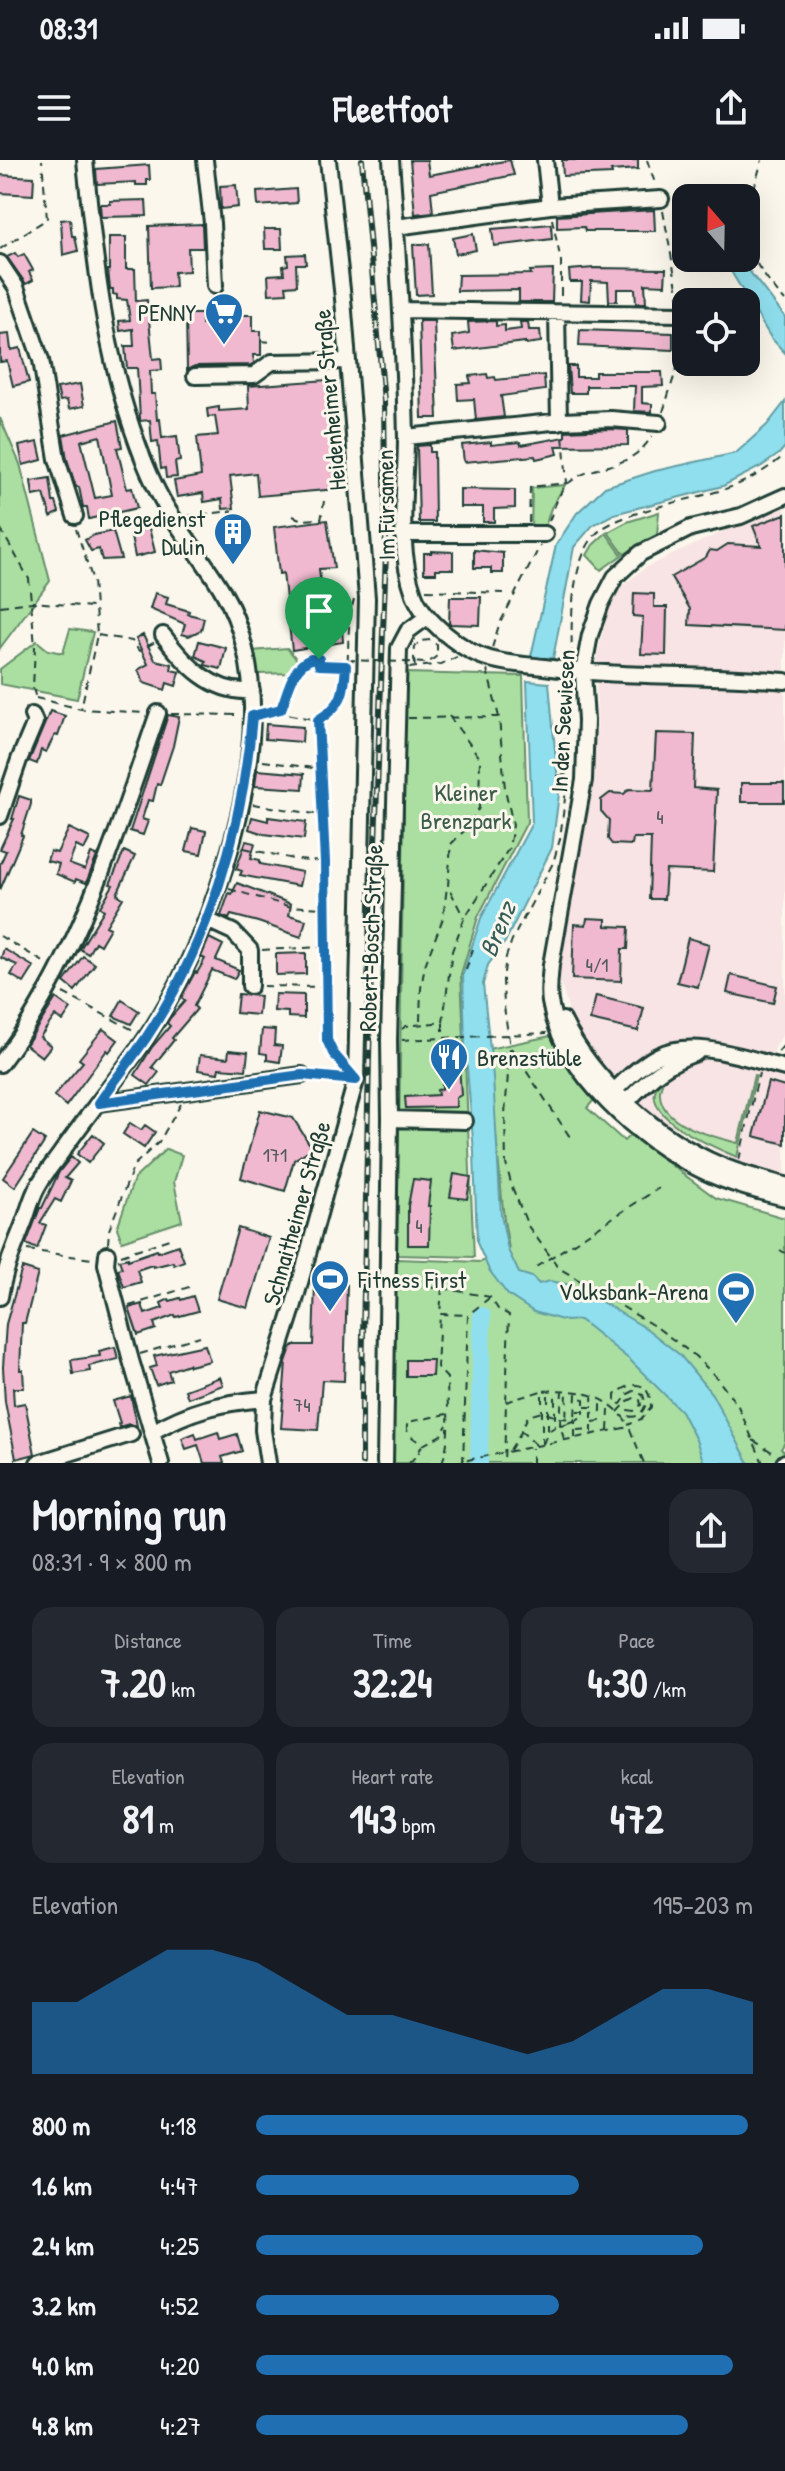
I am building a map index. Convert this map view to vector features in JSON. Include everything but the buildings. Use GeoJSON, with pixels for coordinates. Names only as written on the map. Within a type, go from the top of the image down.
{"type":"FeatureCollection","features":[{"type":"Feature","properties":{"kind":"street"},"geometry":{"type":"LineString","coordinates":[[0,1297],[3,1278],[38,1186],[146,1037],[207,920],[242,801],[249,759],[246,716],[252,691],[245,651],[223,592],[168,510],[139,446],[117,377],[92,241],[85,160]]}},
{"type":"Feature","properties":{"kind":"street"},"geometry":{"type":"LineString","coordinates":[[205,160],[215,286]]}},
{"type":"Feature","properties":{"kind":"street","name":"Heidenheimer Straße"},"geometry":{"type":"LineString","coordinates":[[328,160],[343,299],[367,598],[367,637]]}},
{"type":"Feature","properties":{"kind":"street","name":"Im Fürsamen"},"geometry":{"type":"LineString","coordinates":[[391,160],[402,310],[406,437],[404,534],[408,575],[427,617],[468,650],[489,659],[573,671],[785,681]]}},
{"type":"Feature","properties":{"kind":"street"},"geometry":{"type":"LineString","coordinates":[[545,160],[550,206]]}},
{"type":"Feature","properties":{"kind":"street"},"geometry":{"type":"LineString","coordinates":[[396,227],[550,206],[661,199]]}},
{"type":"Feature","properties":{"kind":"street"},"geometry":{"type":"LineString","coordinates":[[0,263],[16,287],[41,360],[57,459],[75,516]]}},
{"type":"Feature","properties":{"kind":"street"},"geometry":{"type":"LineString","coordinates":[[402,310],[672,314]]}},
{"type":"Feature","properties":{"kind":"street"},"geometry":{"type":"LineString","coordinates":[[559,313],[561,422]]}},
{"type":"Feature","properties":{"kind":"street"},"geometry":{"type":"LineString","coordinates":[[195,376],[254,375],[272,362],[346,361]]}},
{"type":"Feature","properties":{"kind":"street"},"geometry":{"type":"LineString","coordinates":[[406,437],[611,419],[659,423]]}},
{"type":"Feature","properties":{"kind":"street","name":"In den Seewiesen"},"geometry":{"type":"LineString","coordinates":[[785,496],[741,516],[691,528],[641,553],[615,577],[601,604],[573,671],[586,721],[584,780],[551,965],[550,1004],[559,1032],[576,1063],[690,1165],[734,1184],[785,1198]]}},
{"type":"Feature","properties":{"kind":"street"},"geometry":{"type":"LineString","coordinates":[[404,534],[545,534]]}},
{"type":"Feature","properties":{"kind":"street","name":"Robert-Bosch-Straße"},"geometry":{"type":"LineString","coordinates":[[385,1463],[389,1040],[399,648],[408,631],[427,617]]}},
{"type":"Feature","properties":{"kind":"street"},"geometry":{"type":"LineString","coordinates":[[163,635],[177,654],[214,685],[235,693],[252,691]]}},
{"type":"Feature","properties":{"kind":"street","name":"Schnaitheimer Straße"},"geometry":{"type":"LineString","coordinates":[[268,1463],[263,1430],[264,1399],[293,1308],[356,1080],[367,637]]}},
{"type":"Feature","properties":{"kind":"street"},"geometry":{"type":"LineString","coordinates":[[0,1064],[37,1011],[81,921],[158,713]]}},
{"type":"Feature","properties":{"kind":"street"},"geometry":{"type":"LineString","coordinates":[[0,816],[35,722],[32,715]]}},
{"type":"Feature","properties":{"kind":"street"},"geometry":{"type":"LineString","coordinates":[[207,920],[233,932],[250,950],[250,986]]}},
{"type":"Feature","properties":{"kind":"street","name":"In den Seewiesen"},"geometry":{"type":"LineString","coordinates":[[551,965],[564,1023],[610,1094]]}},
{"type":"Feature","properties":{"kind":"street"},"geometry":{"type":"LineString","coordinates":[[610,1094],[658,1055],[682,1049],[727,1053],[762,1062],[783,1062]]}},
{"type":"Feature","properties":{"kind":"street"},"geometry":{"type":"LineString","coordinates":[[622,1107],[666,1065],[703,1050]]}},
{"type":"Feature","properties":{"kind":"street"},"geometry":{"type":"LineString","coordinates":[[99,1103],[302,1075]]}},
{"type":"Feature","properties":{"kind":"street","name":"In den Seewiesen"},"geometry":{"type":"LineString","coordinates":[[622,1107],[721,1166],[785,1185]]}},
{"type":"Feature","properties":{"kind":"street"},"geometry":{"type":"LineString","coordinates":[[390,1119],[465,1121]]}},
{"type":"Feature","properties":{"kind":"street"},"geometry":{"type":"LineString","coordinates":[[107,1257],[130,1357],[161,1463]]}},
{"type":"Feature","properties":{"kind":"street"},"geometry":{"type":"LineString","coordinates":[[152,1432],[182,1415],[228,1402],[264,1399]]}},
{"type":"Feature","properties":{"kind":"street"},"geometry":{"type":"LineString","coordinates":[[38,1463],[131,1434]]}},
{"type":"Feature","properties":{"kind":"path"},"geometry":{"type":"LineString","coordinates":[[0,249],[47,219],[42,160]]}},
{"type":"Feature","properties":{"kind":"path"},"geometry":{"type":"LineString","coordinates":[[647,160],[661,199]]}},
{"type":"Feature","properties":{"kind":"path"},"geometry":{"type":"LineString","coordinates":[[755,184],[762,160]]}},
{"type":"Feature","properties":{"kind":"path"},"geometry":{"type":"LineString","coordinates":[[550,206],[561,261],[559,313]]}},
{"type":"Feature","properties":{"kind":"path"},"geometry":{"type":"LineString","coordinates":[[760,268],[785,301]]}},
{"type":"Feature","properties":{"kind":"path"},"geometry":{"type":"LineString","coordinates":[[261,341],[272,342]]}},
{"type":"Feature","properties":{"kind":"path"},"geometry":{"type":"LineString","coordinates":[[443,1039],[452,951],[464,919],[509,848],[513,825],[505,789],[499,717],[487,673],[499,625],[567,483],[561,422]]}},
{"type":"Feature","properties":{"kind":"path"},"geometry":{"type":"LineString","coordinates":[[529,534],[530,487],[567,483],[622,462],[641,450],[659,423]]}},
{"type":"Feature","properties":{"kind":"path"},"geometry":{"type":"LineString","coordinates":[[293,516],[302,520],[321,520],[324,501]]}},
{"type":"Feature","properties":{"kind":"path"},"geometry":{"type":"LineString","coordinates":[[187,516],[233,511]]}},
{"type":"Feature","properties":{"kind":"path"},"geometry":{"type":"LineString","coordinates":[[0,528],[29,579],[35,646],[33,688],[36,698],[81,709],[97,635],[93,581],[75,516]]}},
{"type":"Feature","properties":{"kind":"path"},"geometry":{"type":"LineString","coordinates":[[413,589],[504,593]]}},
{"type":"Feature","properties":{"kind":"path"},"geometry":{"type":"LineString","coordinates":[[464,591],[464,597]]}},
{"type":"Feature","properties":{"kind":"path"},"geometry":{"type":"LineString","coordinates":[[230,715],[246,716],[281,709],[291,715],[318,720],[336,708],[341,700],[352,604],[357,598],[367,598]]}},
{"type":"Feature","properties":{"kind":"path"},"geometry":{"type":"LineString","coordinates":[[0,606],[32,602],[94,607]]}},
{"type":"Feature","properties":{"kind":"path"},"geometry":{"type":"LineString","coordinates":[[97,635],[132,641],[139,651],[151,645]]}},
{"type":"Feature","properties":{"kind":"path"},"geometry":{"type":"LineString","coordinates":[[281,709],[297,669],[303,662],[319,659],[428,663],[437,656],[437,645],[431,640],[420,641],[415,647],[414,658],[415,668],[430,667],[455,659],[468,650]]}},
{"type":"Feature","properties":{"kind":"path"},"geometry":{"type":"LineString","coordinates":[[319,659],[319,665],[346,666]]}},
{"type":"Feature","properties":{"kind":"path"},"geometry":{"type":"LineString","coordinates":[[573,671],[564,726],[566,775],[560,839],[553,863],[506,957],[503,994],[510,1047],[505,1114],[506,1164],[528,1226],[551,1259],[559,1268],[659,1329],[695,1356],[738,1406],[763,1463]]}},
{"type":"Feature","properties":{"kind":"path"},"geometry":{"type":"LineString","coordinates":[[420,1023],[421,988],[425,965],[443,918],[451,844],[465,830],[479,808],[480,758],[449,716]]}},
{"type":"Feature","properties":{"kind":"path"},"geometry":{"type":"LineString","coordinates":[[398,718],[499,717]]}},
{"type":"Feature","properties":{"kind":"path"},"geometry":{"type":"LineString","coordinates":[[318,720],[325,862],[327,1040],[333,1053],[356,1080]]}},
{"type":"Feature","properties":{"kind":"path"},"geometry":{"type":"LineString","coordinates":[[249,759],[321,769]]}},
{"type":"Feature","properties":{"kind":"path"},"geometry":{"type":"LineString","coordinates":[[557,776],[566,775]]}},
{"type":"Feature","properties":{"kind":"path"},"geometry":{"type":"LineString","coordinates":[[242,801],[323,816]]}},
{"type":"Feature","properties":{"kind":"path"},"geometry":{"type":"LineString","coordinates":[[230,845],[298,860],[325,862]]}},
{"type":"Feature","properties":{"kind":"path"},"geometry":{"type":"LineString","coordinates":[[218,885],[288,906],[325,908]]}},
{"type":"Feature","properties":{"kind":"path"},"geometry":{"type":"LineString","coordinates":[[448,886],[464,919]]}},
{"type":"Feature","properties":{"kind":"path"},"geometry":{"type":"LineString","coordinates":[[0,936],[57,970]]}},
{"type":"Feature","properties":{"kind":"path"},"geometry":{"type":"LineString","coordinates":[[250,950],[325,946]]}},
{"type":"Feature","properties":{"kind":"path"},"geometry":{"type":"LineString","coordinates":[[466,970],[474,946]]}},
{"type":"Feature","properties":{"kind":"path"},"geometry":{"type":"LineString","coordinates":[[50,986],[126,1027]]}},
{"type":"Feature","properties":{"kind":"path"},"geometry":{"type":"LineString","coordinates":[[250,986],[326,987]]}},
{"type":"Feature","properties":{"kind":"path"},"geometry":{"type":"LineString","coordinates":[[389,1040],[406,1026],[443,1022]]}},
{"type":"Feature","properties":{"kind":"path"},"geometry":{"type":"LineString","coordinates":[[389,1040],[559,1032]]}},
{"type":"Feature","properties":{"kind":"path"},"geometry":{"type":"LineString","coordinates":[[741,1172],[739,1159],[762,1062],[785,1044]]}},
{"type":"Feature","properties":{"kind":"path"},"geometry":{"type":"LineString","coordinates":[[510,1047],[570,1137]]}},
{"type":"Feature","properties":{"kind":"path"},"geometry":{"type":"LineString","coordinates":[[302,1075],[356,1080]]}},
{"type":"Feature","properties":{"kind":"path"},"geometry":{"type":"LineString","coordinates":[[107,1257],[109,1230],[134,1165],[159,1142],[184,1100],[182,1091]]}},
{"type":"Feature","properties":{"kind":"path"},"geometry":{"type":"LineString","coordinates":[[536,1267],[659,1188]]}},
{"type":"Feature","properties":{"kind":"path"},"geometry":{"type":"LineString","coordinates":[[15,1246],[34,1252],[98,1259],[169,1239]]}},
{"type":"Feature","properties":{"kind":"path"},"geometry":{"type":"LineString","coordinates":[[780,1250],[785,1253]]}},
{"type":"Feature","properties":{"kind":"path"},"geometry":{"type":"LineString","coordinates":[[386,1286],[442,1288],[491,1296]]}},
{"type":"Feature","properties":{"kind":"path"},"geometry":{"type":"LineString","coordinates":[[118,1309],[189,1287]]}},
{"type":"Feature","properties":{"kind":"path"},"geometry":{"type":"LineString","coordinates":[[442,1288],[437,1367],[447,1378],[448,1414],[447,1448],[442,1463]]}},
{"type":"Feature","properties":{"kind":"path"},"geometry":{"type":"LineString","coordinates":[[440,1314],[468,1315],[491,1296]]}},
{"type":"Feature","properties":{"kind":"path"},"geometry":{"type":"LineString","coordinates":[[491,1296],[498,1309],[509,1315],[507,1451],[504,1463]]}},
{"type":"Feature","properties":{"kind":"path"},"geometry":{"type":"LineString","coordinates":[[463,1462],[468,1315]]}},
{"type":"Feature","properties":{"kind":"path"},"geometry":{"type":"LineString","coordinates":[[130,1357],[200,1336]]}},
{"type":"Feature","properties":{"kind":"path"},"geometry":{"type":"LineString","coordinates":[[453,1463],[629,1426],[651,1407],[648,1393],[640,1386],[626,1385],[615,1395],[615,1403],[621,1404],[634,1391],[643,1395],[646,1404],[637,1416],[628,1416],[628,1410],[637,1409],[641,1403],[639,1398],[633,1398],[618,1412]]}},
{"type":"Feature","properties":{"kind":"path"},"geometry":{"type":"LineString","coordinates":[[506,1402],[548,1390],[592,1395],[618,1412],[629,1426],[644,1463]]}},
{"type":"Feature","properties":{"kind":"path"},"geometry":{"type":"LineString","coordinates":[[542,1445],[548,1431],[548,1390]]}},
{"type":"Feature","properties":{"kind":"path"},"geometry":{"type":"LineString","coordinates":[[555,1390],[555,1427]]}},
{"type":"Feature","properties":{"kind":"path"},"geometry":{"type":"LineString","coordinates":[[562,1390],[560,1425],[564,1440]]}},
{"type":"Feature","properties":{"kind":"path"},"geometry":{"type":"LineString","coordinates":[[566,1421],[567,1390]]}},
{"type":"Feature","properties":{"kind":"path"},"geometry":{"type":"LineString","coordinates":[[542,1391],[542,1445]]}},
{"type":"Feature","properties":{"kind":"path"},"geometry":{"type":"LineString","coordinates":[[575,1438],[576,1391]]}},
{"type":"Feature","properties":{"kind":"path"},"geometry":{"type":"LineString","coordinates":[[592,1395],[592,1435]]}},
{"type":"Feature","properties":{"kind":"path"},"geometry":{"type":"LineString","coordinates":[[576,1398],[584,1399],[584,1411]]}},
{"type":"Feature","properties":{"kind":"path"},"geometry":{"type":"LineString","coordinates":[[601,1399],[601,1411]]}},
{"type":"Feature","properties":{"kind":"path"},"geometry":{"type":"LineString","coordinates":[[548,1400],[592,1413],[610,1408]]}},
{"type":"Feature","properties":{"kind":"path"},"geometry":{"type":"LineString","coordinates":[[548,1431],[566,1421],[575,1420],[593,1406],[601,1405]]}},
{"type":"Feature","properties":{"kind":"path"},"geometry":{"type":"LineString","coordinates":[[608,1431],[610,1408]]}},
{"type":"Feature","properties":{"kind":"path"},"geometry":{"type":"LineString","coordinates":[[548,1409],[555,1409]]}},
{"type":"Feature","properties":{"kind":"path"},"geometry":{"type":"LineString","coordinates":[[507,1451],[528,1416],[542,1412],[566,1421]]}},
{"type":"Feature","properties":{"kind":"path"},"geometry":{"type":"LineString","coordinates":[[422,1445],[408,1434],[408,1422],[448,1414]]}},
{"type":"Feature","properties":{"kind":"path"},"geometry":{"type":"LineString","coordinates":[[592,1422],[609,1420]]}},
{"type":"Feature","properties":{"kind":"path"},"geometry":{"type":"LineString","coordinates":[[409,1463],[422,1445],[441,1435],[448,1425]]}},
{"type":"Feature","properties":{"kind":"path"},"geometry":{"type":"LineString","coordinates":[[575,1430],[592,1429]]}},
{"type":"Feature","properties":{"kind":"path"},"geometry":{"type":"LineString","coordinates":[[521,1431],[534,1447],[532,1463]]}},
{"type":"Feature","properties":{"kind":"path"},"geometry":{"type":"LineString","coordinates":[[752,1439],[781,1460]]}},
{"type":"Feature","properties":{"kind":"shaded area"},"geometry":{"type":"Polygon","coordinates":[[[785,503],[785,1031],[774,1049],[774,1064],[785,1067],[785,1177],[733,1160],[635,1105],[591,1059],[572,1020],[557,972],[597,729],[596,661],[608,611],[621,587],[646,567],[785,503]]]}},
{"type":"Feature","properties":{"kind":"green space"},"geometry":{"type":"Polygon","coordinates":[[[0,418],[20,464],[50,581],[0,648],[0,418]]]}},
{"type":"Feature","properties":{"kind":"green space"},"geometry":{"type":"Polygon","coordinates":[[[565,485],[551,508],[544,530],[531,530],[532,488],[565,485]]]}},
{"type":"Feature","properties":{"kind":"green space"},"geometry":{"type":"Polygon","coordinates":[[[659,512],[657,535],[624,554],[608,532],[627,522],[659,512]]]}},
{"type":"Feature","properties":{"kind":"green space"},"geometry":{"type":"Polygon","coordinates":[[[606,533],[622,555],[601,570],[587,555],[606,533]]]}},
{"type":"Feature","properties":{"kind":"green space"},"geometry":{"type":"Polygon","coordinates":[[[70,629],[93,632],[77,699],[0,684],[0,669],[37,641],[48,650],[63,653],[70,629]]]}},
{"type":"Feature","properties":{"kind":"green space"},"geometry":{"type":"Polygon","coordinates":[[[287,648],[299,662],[293,673],[257,674],[252,651],[287,648]]]}},
{"type":"Feature","properties":{"kind":"green space","name":"Kleiner Brenzpark"},"geometry":{"type":"Polygon","coordinates":[[[406,673],[523,676],[527,822],[478,917],[461,974],[474,1257],[397,1255],[406,673]]]}},
{"type":"Feature","properties":{"kind":"green space"},"geometry":{"type":"Polygon","coordinates":[[[551,1036],[573,1075],[594,1100],[587,1108],[624,1141],[630,1135],[716,1198],[785,1218],[785,1442],[781,1449],[785,1452],[785,1463],[389,1463],[389,1336],[394,1336],[397,1259],[481,1262],[509,1249],[488,1049],[551,1036]]]}},
{"type":"Feature","properties":{"kind":"green space"},"geometry":{"type":"Polygon","coordinates":[[[754,1075],[737,1157],[677,1126],[664,1115],[656,1102],[656,1089],[665,1076],[660,1094],[669,1114],[691,1128],[738,1143],[754,1075]]]}},
{"type":"Feature","properties":{"kind":"green space"},"geometry":{"type":"Polygon","coordinates":[[[166,1149],[182,1155],[174,1182],[182,1221],[122,1241],[117,1228],[134,1179],[166,1149]]]}},
{"type":"Feature","properties":{"kind":"water"},"geometry":{"type":"Polygon","coordinates":[[[731,272],[750,272],[785,317],[785,353],[760,320],[760,288],[741,288],[731,272]]]}},
{"type":"Feature","properties":{"kind":"water"},"geometry":{"type":"Polygon","coordinates":[[[785,402],[785,447],[762,466],[723,486],[614,514],[593,525],[574,547],[552,664],[530,661],[556,545],[577,513],[605,487],[655,471],[736,453],[767,425],[785,402]]]}},
{"type":"Feature","properties":{"kind":"water","name":"Brenz"},"geometry":{"type":"Polygon","coordinates":[[[527,681],[549,683],[559,794],[552,848],[505,942],[488,965],[483,984],[493,1077],[501,1215],[508,1250],[519,1273],[532,1277],[539,1284],[550,1281],[582,1290],[647,1329],[680,1355],[712,1394],[749,1463],[704,1463],[681,1411],[630,1360],[580,1320],[566,1321],[534,1312],[508,1295],[489,1270],[477,1243],[463,974],[481,918],[532,823],[527,681]]]}},
{"type":"Feature","properties":{"kind":"waterway"},"geometry":{"type":"LineString","coordinates":[[479,1463],[482,1316]]}},
{"type":"Feature","properties":{"kind":"railway"},"geometry":{"type":"LineString","coordinates":[[362,160],[384,401],[386,552],[372,922],[362,1463]]}},
{"type":"Feature","properties":{"kind":"place","name":"PENNY"},"geometry":{"type":"Point","coordinates":[224,346]}},
{"type":"Feature","properties":{"kind":"place","name":"Pflegedienst Dulin"},"geometry":{"type":"Point","coordinates":[233,566]}},
{"type":"Feature","properties":{"kind":"place","name":"Brenzstüble"},"geometry":{"type":"Point","coordinates":[449,1091]}},
{"type":"Feature","properties":{"kind":"place","name":"Fitness First"},"geometry":{"type":"Point","coordinates":[330,1313]}},
{"type":"Feature","properties":{"kind":"place","name":"Volksbank-Arena"},"geometry":{"type":"Point","coordinates":[736,1325]}},
{"type":"Feature","properties":{"kind":"route"},"geometry":{"type":"LineString","coordinates":[[319,659],[319,665],[346,666],[341,700],[336,708],[318,720],[325,862],[327,1040],[333,1053],[356,1080],[302,1075],[99,1103],[146,1037],[207,920],[242,801],[252,716],[281,709],[297,669],[303,662],[319,659]]}}]}
